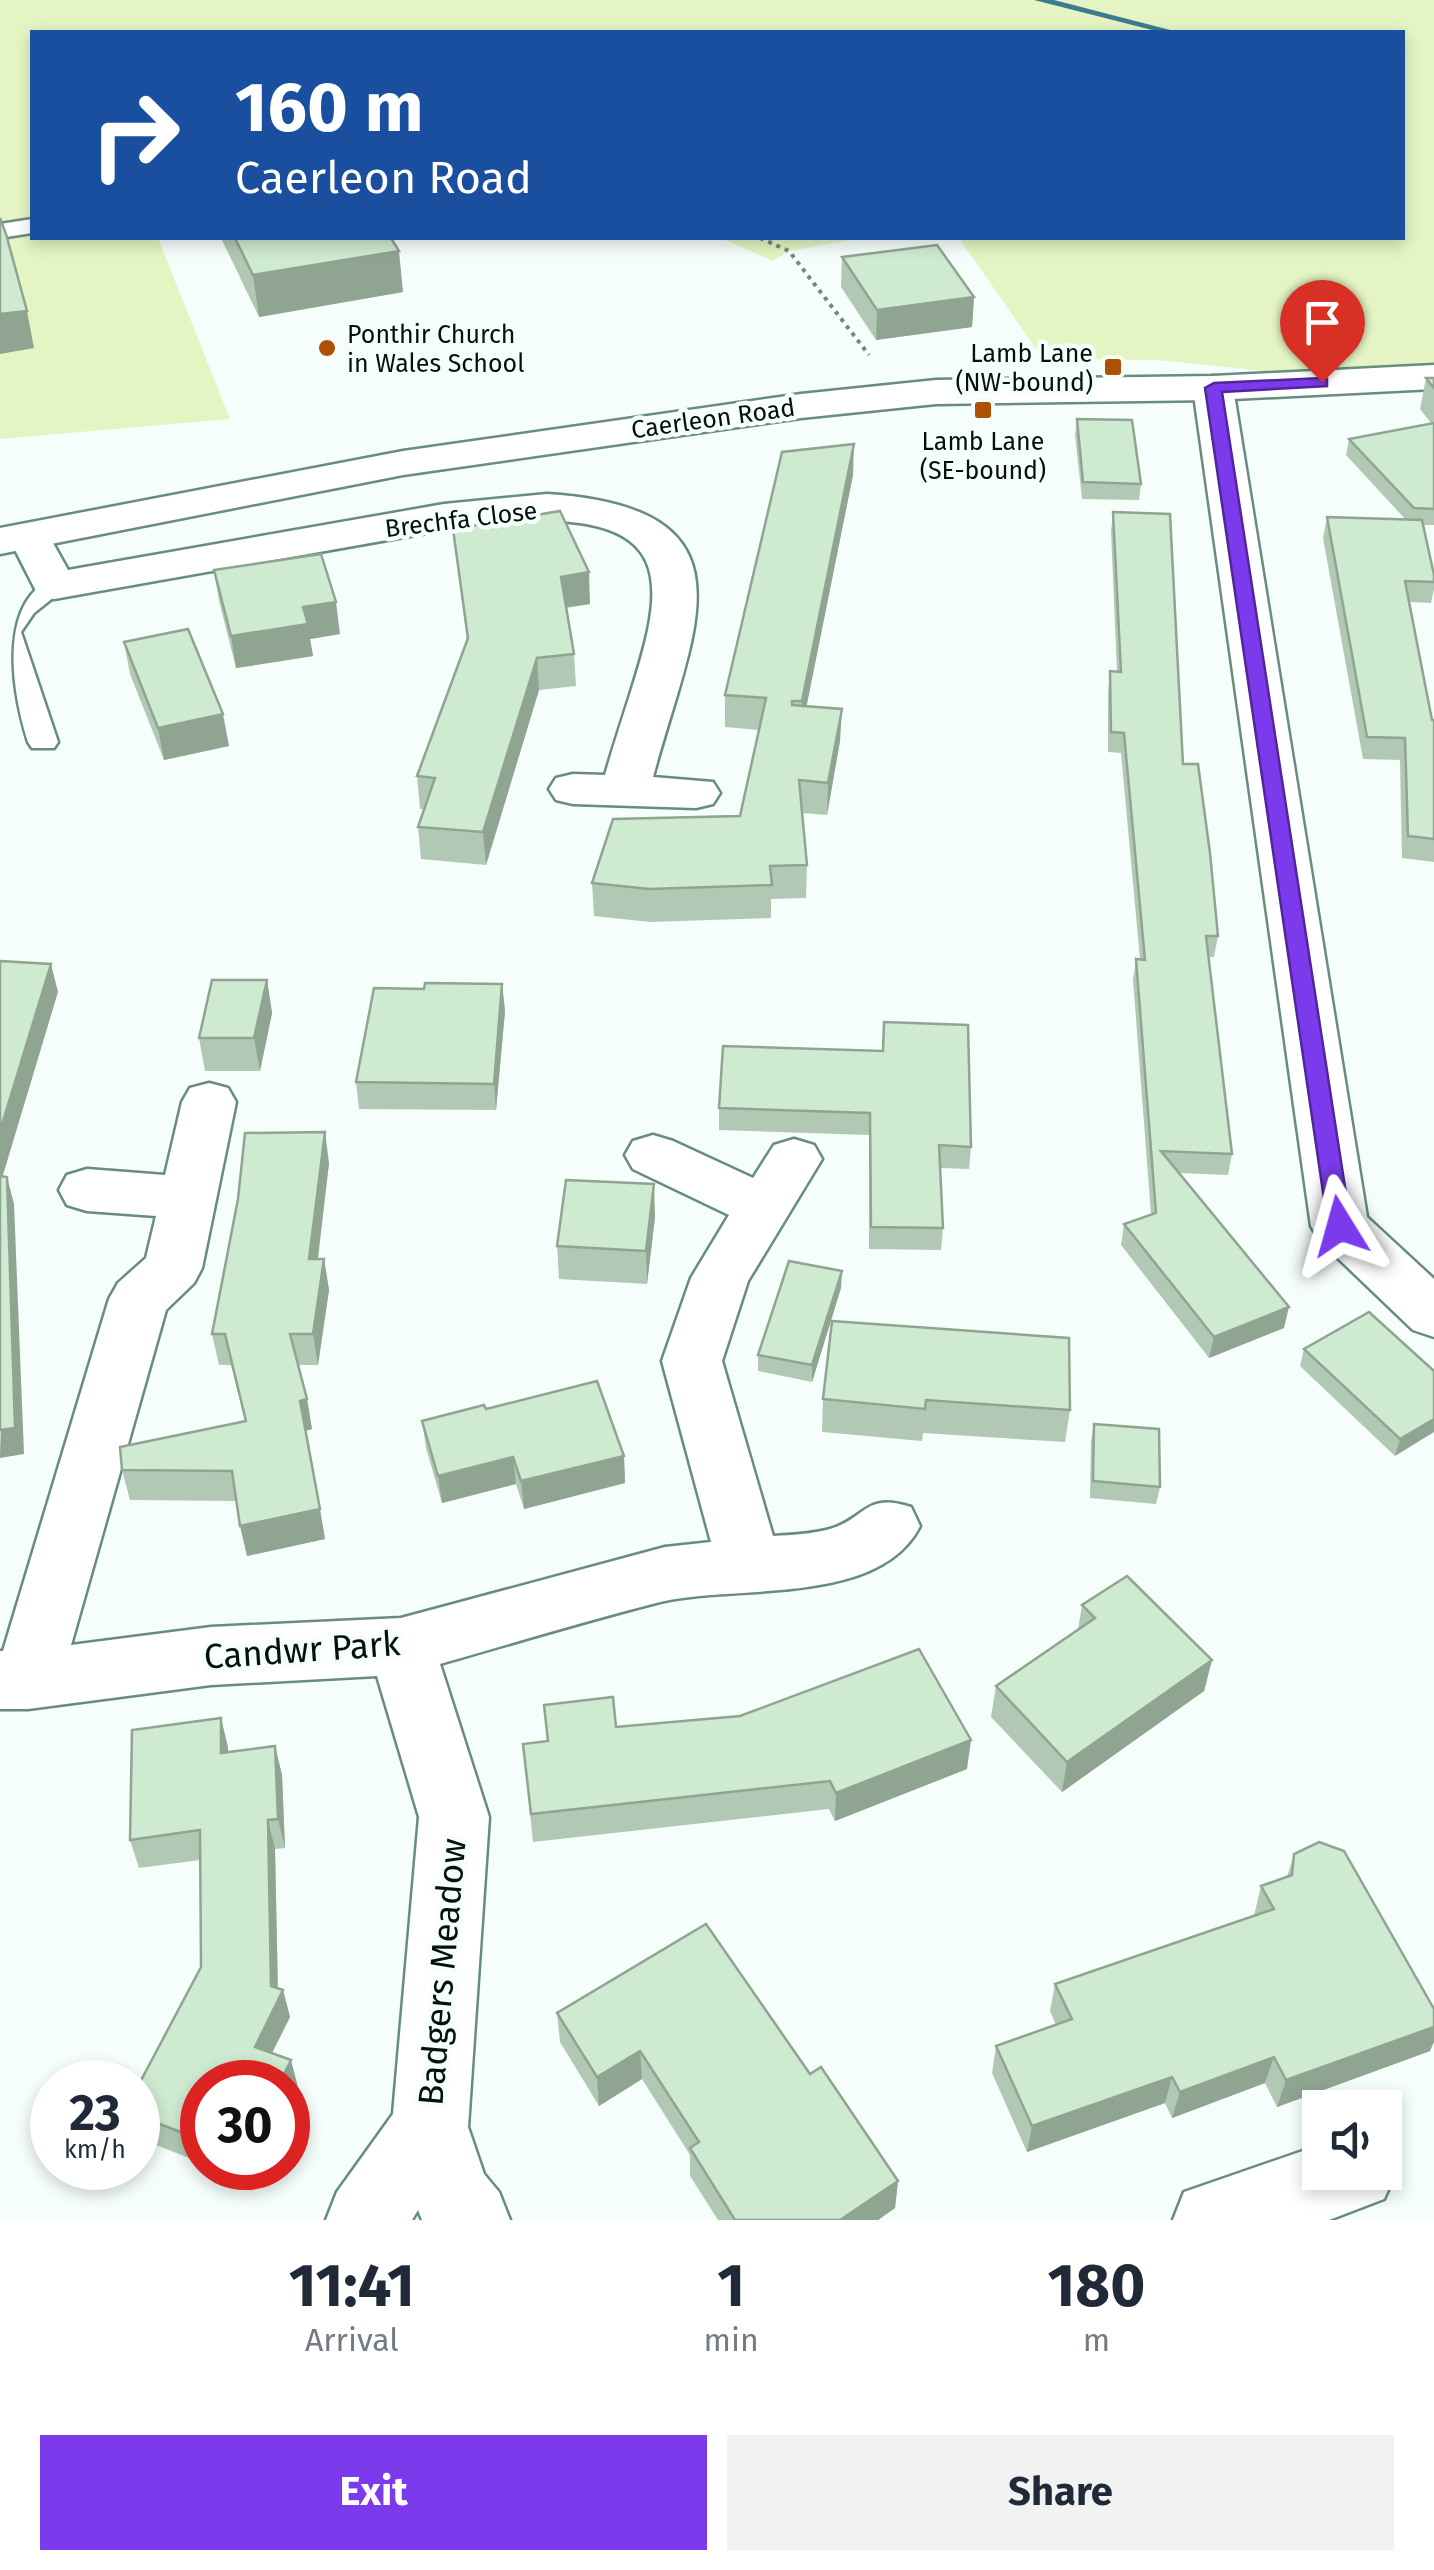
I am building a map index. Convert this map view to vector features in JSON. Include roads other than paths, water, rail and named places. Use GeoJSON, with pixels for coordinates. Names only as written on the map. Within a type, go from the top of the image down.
{"type":"FeatureCollection","features":[{"type":"Feature","properties":{"kind":"street","name":"Caerleon Road"},"geometry":{"type":"LineString","coordinates":[[14,538],[403,463],[617,430],[900,396],[936,392],[1214,388],[1434,377]]}},
{"type":"Feature","properties":{"kind":"street"},"geometry":{"type":"LineString","coordinates":[[1214,388],[1340,1226],[1434,1314]]}},
{"type":"Feature","properties":{"kind":"street","name":"Brechfa Close"},"geometry":{"type":"LineString","coordinates":[[54,586],[438,518],[562,508],[612,516],[660,544],[674,560],[678,574],[677,602],[624,791]]}},
{"type":"Feature","properties":{"kind":"street"},"geometry":{"type":"LineString","coordinates":[[14,538],[54,586]]}},
{"type":"Feature","properties":{"kind":"street"},"geometry":{"type":"LineString","coordinates":[[573,790],[696,793]]}},
{"type":"Feature","properties":{"kind":"street","name":"Candwr Park"},"geometry":{"type":"LineString","coordinates":[[208,1102],[172,1268],[139,1299],[14,1680],[211,1656],[401,1646],[666,1574],[828,1558],[869,1544],[888,1526]]}},
{"type":"Feature","properties":{"kind":"street"},"geometry":{"type":"LineString","coordinates":[[653,1155],[779,1183],[720,1278],[692,1362],[749,1565]]}},
{"type":"Feature","properties":{"kind":"street"},"geometry":{"type":"LineString","coordinates":[[86,1190],[188,1197]]}},
{"type":"Feature","properties":{"kind":"street","name":"Badgers Meadow"},"geometry":{"type":"LineString","coordinates":[[401,1646],[454,1817],[430,2127],[452,2197],[470,2220]]}},
{"type":"Feature","properties":{"kind":"street","name":"Badgers Meadow"},"geometry":{"type":"LineString","coordinates":[[366,2220],[430,2127]]}},
{"type":"Feature","properties":{"kind":"street"},"geometry":{"type":"LineString","coordinates":[[1212,2220],[1303,2190]]}},
{"type":"Feature","properties":{"kind":"lane"},"geometry":{"type":"LineString","coordinates":[[0,231],[30,226]]}},
{"type":"Feature","properties":{"kind":"lane"},"geometry":{"type":"LineString","coordinates":[[43,742],[7,632],[7,618],[54,586]]}},
{"type":"Feature","properties":{"kind":"waterway"},"geometry":{"type":"LineString","coordinates":[[1040,0],[1164,30]]}},
{"type":"Feature","properties":{"kind":"place","name":"Ponthir Church in Wales School"},"geometry":{"type":"Point","coordinates":[327,348]}},
{"type":"Feature","properties":{"kind":"place","name":"Lamb Lane (NW-bound)"},"geometry":{"type":"Point","coordinates":[1113,367]}},
{"type":"Feature","properties":{"kind":"place","name":"Lamb Lane (SE-bound)"},"geometry":{"type":"Point","coordinates":[983,410]}}]}
